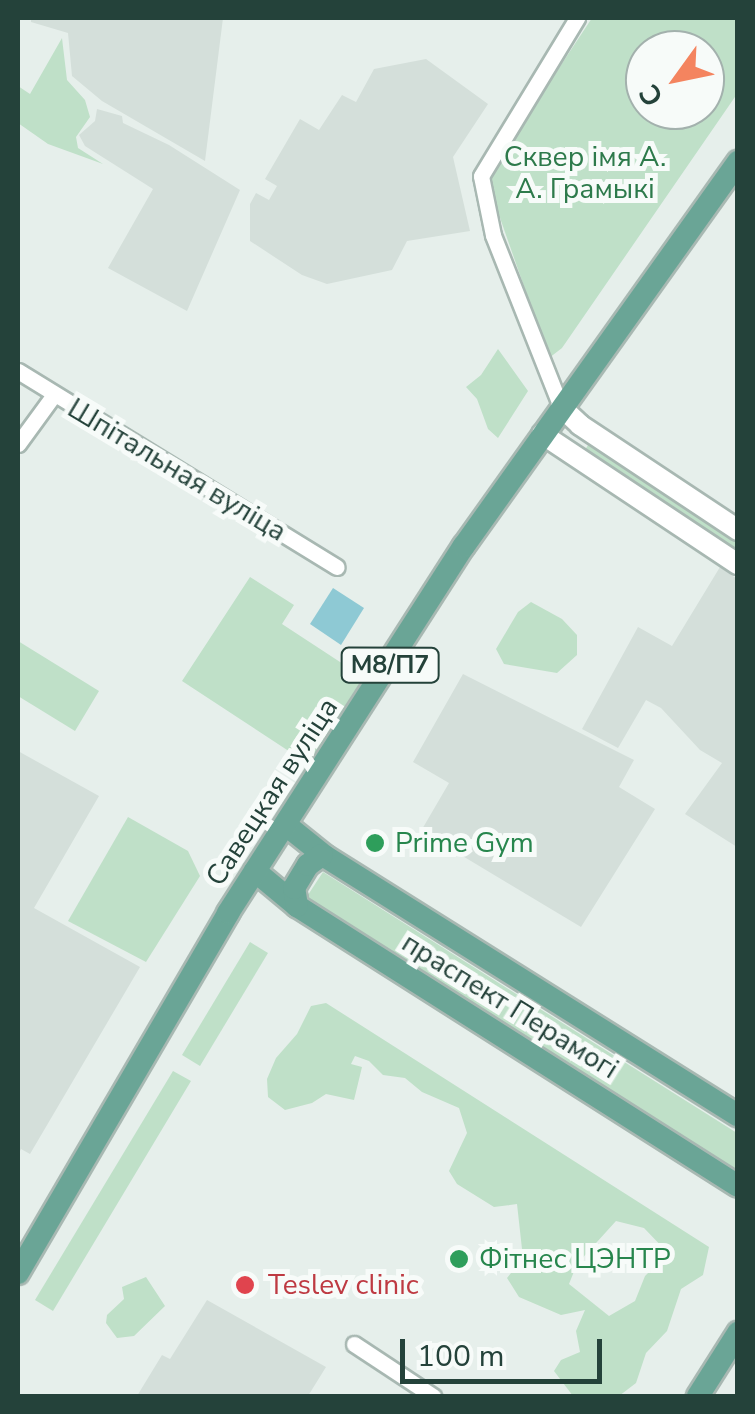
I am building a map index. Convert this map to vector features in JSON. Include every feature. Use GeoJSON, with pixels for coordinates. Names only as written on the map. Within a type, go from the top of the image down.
{"type":"FeatureCollection","features":[{"type":"Feature","properties":{"kind":"main road","name":"Савецкая вуліца"},"geometry":{"type":"LineString","coordinates":[[18,1274],[255,871],[464,546],[738,162]]}},
{"type":"Feature","properties":{"kind":"main road","name":"праспект Перамогі"},"geometry":{"type":"LineString","coordinates":[[286,826],[322,855],[738,1115]]}},
{"type":"Feature","properties":{"kind":"main road"},"geometry":{"type":"LineString","coordinates":[[297,906],[294,888],[308,865],[322,855]]}},
{"type":"Feature","properties":{"kind":"main road","name":"праспект Перамогі"},"geometry":{"type":"LineString","coordinates":[[255,871],[297,906],[738,1186]]}},
{"type":"Feature","properties":{"kind":"main road"},"geometry":{"type":"LineString","coordinates":[[698,1396],[738,1333]]}},
{"type":"Feature","properties":{"kind":"street"},"geometry":{"type":"LineString","coordinates":[[578,18],[482,176],[493,235],[561,407],[591,432],[738,530]]}},
{"type":"Feature","properties":{"kind":"street","name":"Шпітальная вуліца"},"geometry":{"type":"LineString","coordinates":[[18,371],[337,567]]}},
{"type":"Feature","properties":{"kind":"street"},"geometry":{"type":"LineString","coordinates":[[548,375],[551,404],[542,434],[738,564]]}},
{"type":"Feature","properties":{"kind":"street"},"geometry":{"type":"LineString","coordinates":[[18,444],[54,396]]}},
{"type":"Feature","properties":{"kind":"street"},"geometry":{"type":"LineString","coordinates":[[576,456],[591,432]]}},
{"type":"Feature","properties":{"kind":"street"},"geometry":{"type":"LineString","coordinates":[[354,1344],[433,1396]]}},
{"type":"Feature","properties":{"kind":"shaded area"},"geometry":{"type":"Polygon","coordinates":[[[31,18],[223,18],[205,161],[102,101],[72,76],[68,33],[31,22],[31,18]]]}},
{"type":"Feature","properties":{"kind":"shaded area"},"geometry":{"type":"Polygon","coordinates":[[[426,59],[488,104],[453,157],[470,231],[407,241],[392,270],[327,284],[302,275],[250,241],[250,204],[256,193],[269,200],[277,186],[265,179],[300,119],[319,130],[342,95],[356,102],[374,69],[426,59]]]}},
{"type":"Feature","properties":{"kind":"shaded area"},"geometry":{"type":"Polygon","coordinates":[[[97,109],[122,116],[123,123],[169,145],[240,190],[187,311],[108,268],[153,189],[85,146],[79,135],[95,121],[97,109]]]}},
{"type":"Feature","properties":{"kind":"shaded area"},"geometry":{"type":"Polygon","coordinates":[[[720,567],[737,579],[737,847],[685,814],[722,763],[700,750],[661,708],[646,700],[618,748],[582,729],[638,627],[672,646],[720,567]]]}},
{"type":"Feature","properties":{"kind":"shaded area"},"geometry":{"type":"Polygon","coordinates":[[[463,674],[634,760],[619,787],[655,809],[581,927],[421,831],[449,783],[413,762],[463,674]]]}},
{"type":"Feature","properties":{"kind":"shaded area"},"geometry":{"type":"Polygon","coordinates":[[[18,751],[99,796],[34,908],[140,967],[30,1154],[21,1149],[18,1155],[18,751]]]}},
{"type":"Feature","properties":{"kind":"shaded area"},"geometry":{"type":"Polygon","coordinates":[[[207,1300],[326,1367],[308,1396],[137,1396],[162,1355],[170,1359],[207,1300]]]}},
{"type":"Feature","properties":{"kind":"green space","name":"Сквер імя А. А. Грамыкі"},"geometry":{"type":"Polygon","coordinates":[[[592,18],[737,18],[737,94],[725,111],[725,30],[625,30],[625,130],[712,130],[562,348],[549,358],[491,192],[489,174],[592,18]]]}},
{"type":"Feature","properties":{"kind":"green space"},"geometry":{"type":"Polygon","coordinates":[[[62,38],[67,80],[85,100],[90,117],[76,137],[78,148],[103,164],[48,144],[18,123],[18,86],[30,94],[62,38]]]}},
{"type":"Feature","properties":{"kind":"green space"},"geometry":{"type":"Polygon","coordinates":[[[498,349],[528,391],[498,438],[488,429],[477,399],[466,387],[481,375],[498,349]]]}},
{"type":"Feature","properties":{"kind":"green space"},"geometry":{"type":"Polygon","coordinates":[[[590,442],[737,539],[737,555],[583,453],[590,442]]]}},
{"type":"Feature","properties":{"kind":"green space"},"geometry":{"type":"Polygon","coordinates":[[[250,577],[294,605],[282,624],[366,679],[310,765],[182,681],[250,577]]]}},
{"type":"Feature","properties":{"kind":"green space"},"geometry":{"type":"Polygon","coordinates":[[[531,602],[562,619],[577,635],[577,655],[557,673],[504,664],[496,649],[518,612],[531,602]]]}},
{"type":"Feature","properties":{"kind":"green space"},"geometry":{"type":"Polygon","coordinates":[[[18,641],[99,691],[75,731],[18,696],[18,641]]]}},
{"type":"Feature","properties":{"kind":"green space"},"geometry":{"type":"Polygon","coordinates":[[[128,817],[188,851],[200,876],[146,962],[68,921],[128,817]]]}},
{"type":"Feature","properties":{"kind":"green space"},"geometry":{"type":"Polygon","coordinates":[[[323,872],[737,1133],[737,1179],[304,901],[323,872]]]}},
{"type":"Feature","properties":{"kind":"green space"},"geometry":{"type":"Polygon","coordinates":[[[250,942],[268,953],[200,1066],[182,1055],[250,942]]]}},
{"type":"Feature","properties":{"kind":"green space"},"geometry":{"type":"Polygon","coordinates":[[[326,1003],[709,1247],[703,1275],[681,1289],[667,1331],[646,1353],[636,1383],[619,1396],[573,1396],[554,1371],[561,1360],[580,1352],[576,1331],[585,1310],[561,1315],[519,1297],[507,1278],[523,1258],[517,1204],[494,1207],[457,1184],[449,1171],[467,1133],[459,1108],[422,1092],[405,1078],[383,1075],[369,1061],[355,1056],[351,1064],[362,1067],[354,1100],[326,1094],[312,1103],[285,1110],[268,1097],[267,1079],[276,1058],[297,1034],[311,1006],[326,1003]],[[616,1221],[577,1264],[569,1284],[609,1316],[635,1301],[645,1276],[668,1253],[644,1228],[616,1221]]]}},
{"type":"Feature","properties":{"kind":"green space"},"geometry":{"type":"Polygon","coordinates":[[[173,1071],[191,1081],[53,1311],[35,1300],[173,1071]]]}},
{"type":"Feature","properties":{"kind":"green space"},"geometry":{"type":"Polygon","coordinates":[[[146,1277],[165,1306],[134,1336],[117,1338],[106,1323],[107,1315],[124,1299],[122,1287],[146,1277]]]}},
{"type":"Feature","properties":{"kind":"water"},"geometry":{"type":"Polygon","coordinates":[[[333,588],[364,608],[341,645],[310,624],[333,588]]]}},
{"type":"Feature","properties":{"kind":"place","name":"Prime Gym"},"geometry":{"type":"Point","coordinates":[375,843]}},
{"type":"Feature","properties":{"kind":"place","name":"Фітнес ЦЭНТР"},"geometry":{"type":"Point","coordinates":[459,1259]}},
{"type":"Feature","properties":{"kind":"place","name":"Teslev clinic"},"geometry":{"type":"Point","coordinates":[245,1285]}}]}
